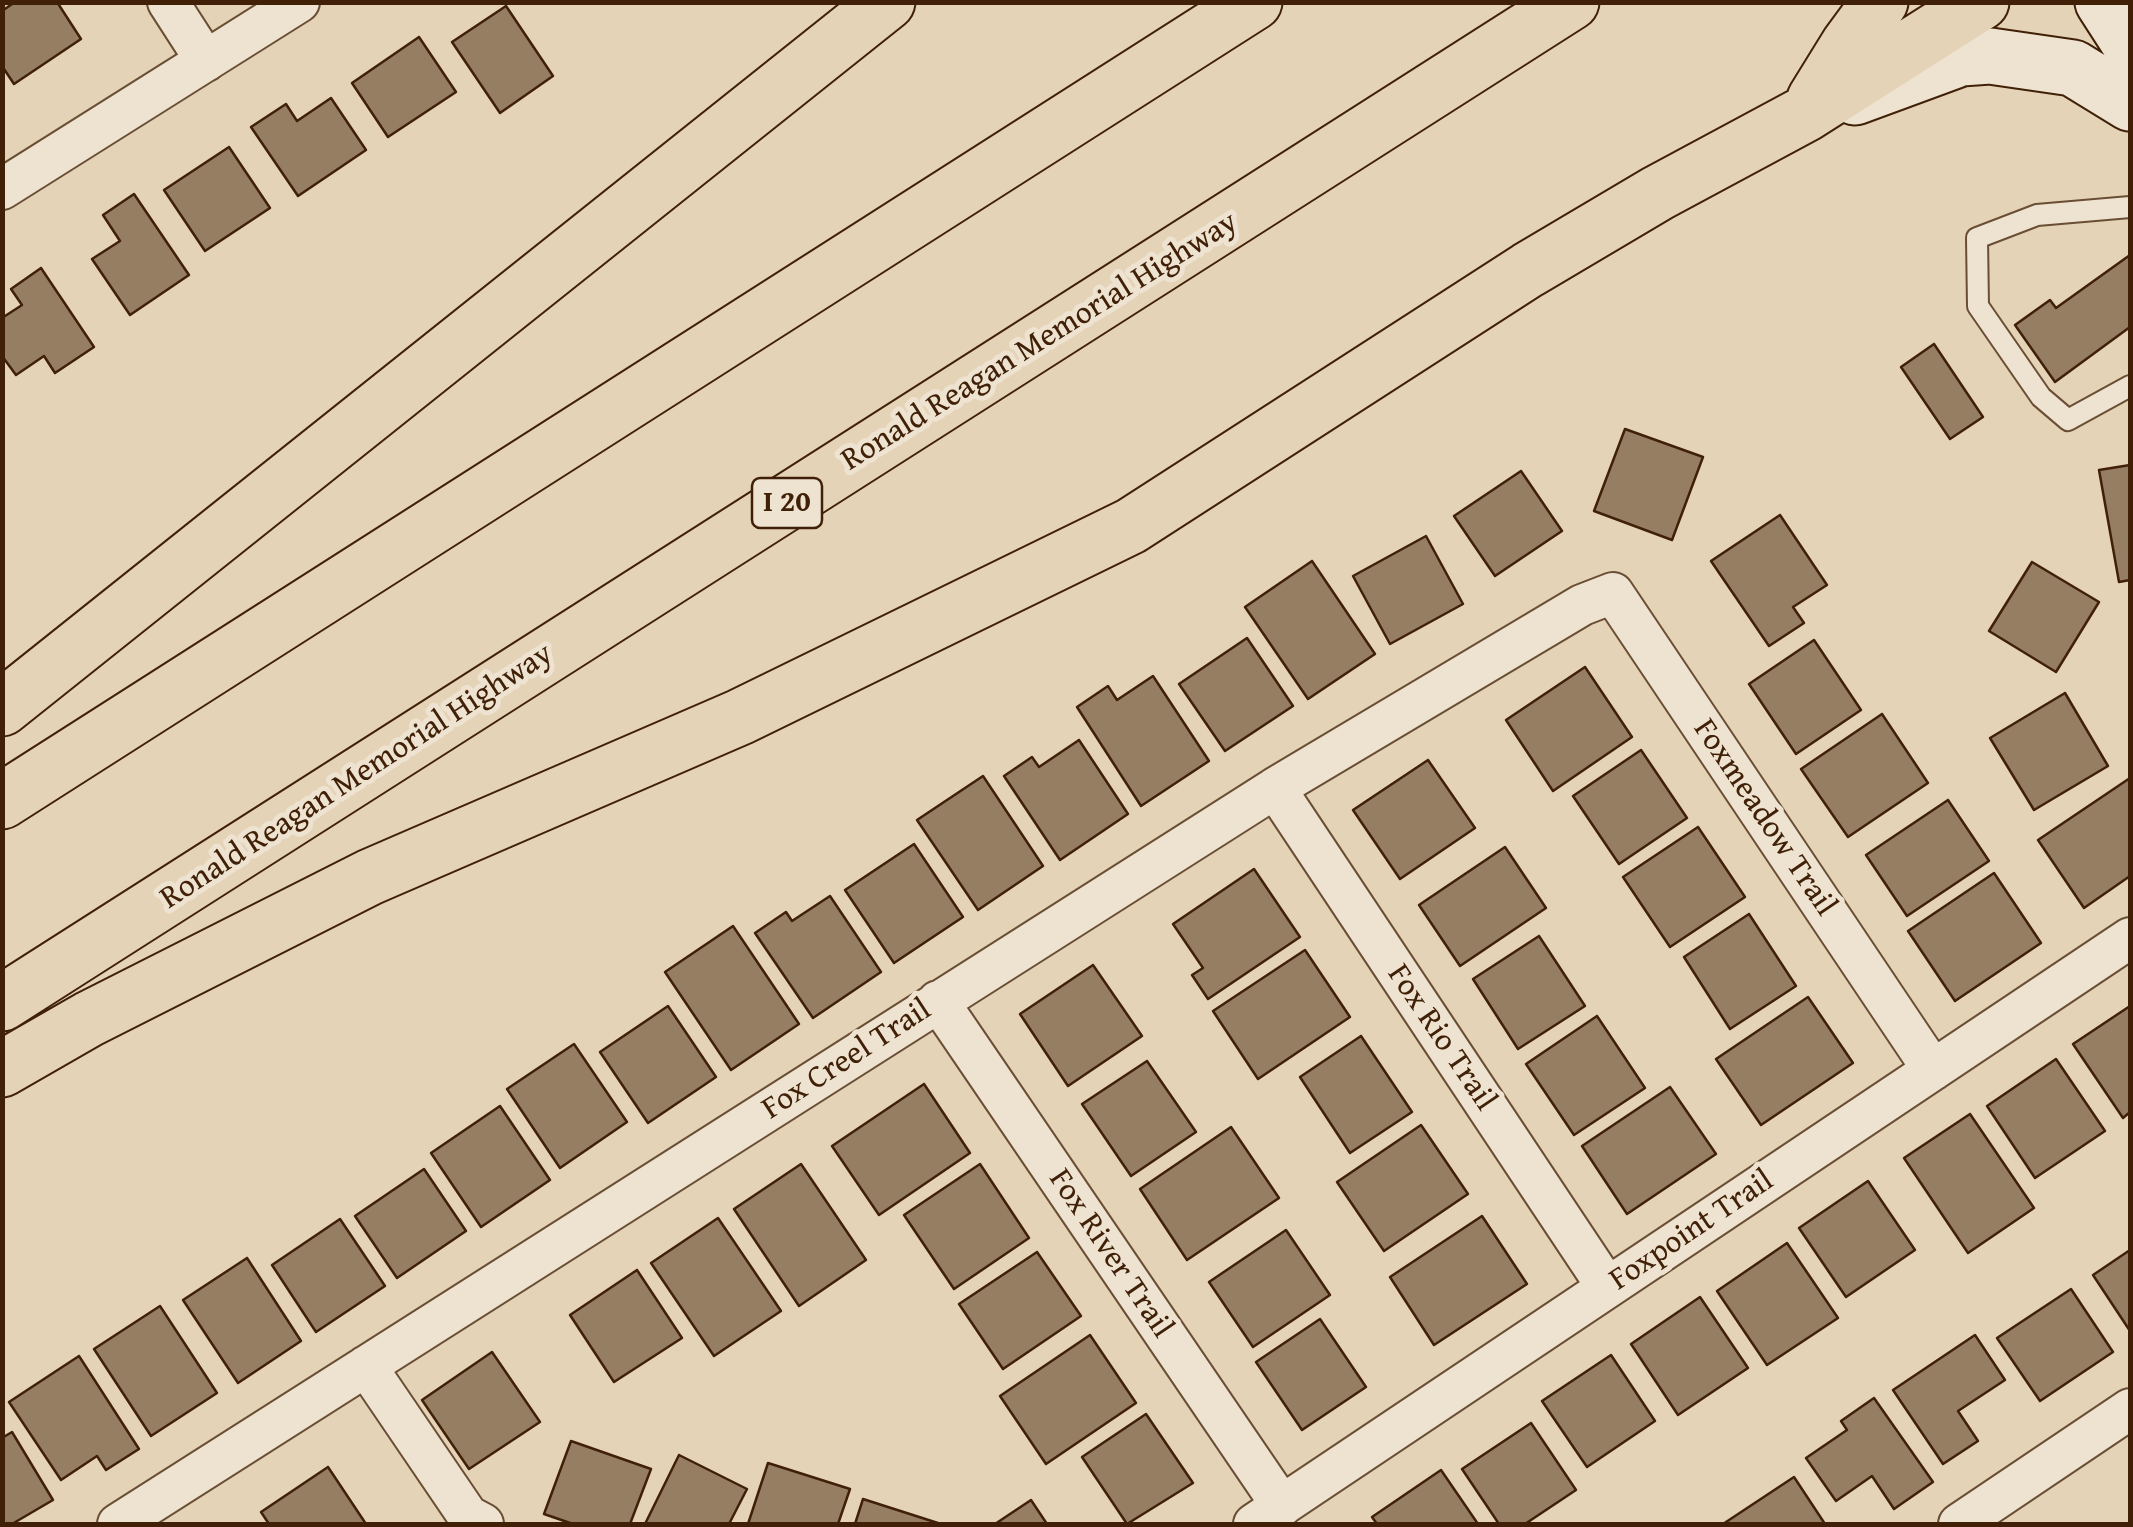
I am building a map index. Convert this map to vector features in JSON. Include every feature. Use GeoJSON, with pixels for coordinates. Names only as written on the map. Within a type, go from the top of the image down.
{"type":"FeatureCollection","features":[{"type":"Feature","properties":{"kind":"highway"},"geometry":{"type":"LineString","coordinates":[[2,708],[886,2]]}},
{"type":"Feature","properties":{"kind":"highway"},"geometry":{"type":"LineString","coordinates":[[2,801],[1254,2]]}},
{"type":"Feature","properties":{"kind":"highway","name":"Ronald Reagan Memorial Highway"},"geometry":{"type":"LineString","coordinates":[[2,1003],[1571,2]]}},
{"type":"Feature","properties":{"kind":"highway"},"geometry":{"type":"LineString","coordinates":[[1805,114],[1880,2]]}},
{"type":"Feature","properties":{"kind":"highway"},"geometry":{"type":"LineString","coordinates":[[2,1069],[89,1019],[370,877],[740,717],[1131,526],[1528,270],[1805,114],[1980,2]]}},
{"type":"Feature","properties":{"kind":"main road"},"geometry":{"type":"LineString","coordinates":[[2103,2],[2130,44]]}},
{"type":"Feature","properties":{"kind":"main road"},"geometry":{"type":"LineString","coordinates":[[1805,114],[1947,62],[1990,56],[2073,68],[2130,103]]}},
{"type":"Feature","properties":{"kind":"street"},"geometry":{"type":"LineString","coordinates":[[168,2],[206,60]]}},
{"type":"Feature","properties":{"kind":"street"},"geometry":{"type":"LineString","coordinates":[[2,189],[299,2]]}},
{"type":"Feature","properties":{"kind":"street","name":"Foxmeadow Trail"},"geometry":{"type":"LineString","coordinates":[[1582,605],[1613,594],[1933,1070]]}},
{"type":"Feature","properties":{"kind":"street","name":"Fox Creel Trail"},"geometry":{"type":"LineString","coordinates":[[118,1524],[1276,788],[1582,605]]}},
{"type":"Feature","properties":{"kind":"street","name":"Fox Rio Trail"},"geometry":{"type":"LineString","coordinates":[[1276,788],[1608,1288]]}},
{"type":"Feature","properties":{"kind":"street","name":"Foxpoint Trail"},"geometry":{"type":"LineString","coordinates":[[1268,1515],[2130,938]]}},
{"type":"Feature","properties":{"kind":"street","name":"Fox River Trail"},"geometry":{"type":"LineString","coordinates":[[938,1001],[1268,1515]]}},
{"type":"Feature","properties":{"kind":"street"},"geometry":{"type":"LineString","coordinates":[[366,1366],[468,1516],[484,1524]]}},
{"type":"Feature","properties":{"kind":"street"},"geometry":{"type":"LineString","coordinates":[[1959,1524],[2130,1410]]}},
{"type":"Feature","properties":{"kind":"lane"},"geometry":{"type":"LineString","coordinates":[[2130,207],[2037,215],[1977,238],[1977,255],[1978,306],[2041,397],[2068,420],[2130,386]]}},
{"type":"Feature","properties":{"kind":"building"},"geometry":{"type":"Polygon","coordinates":[[[15,2],[57,2],[81,39],[14,84],[2,66],[2,11],[15,2]]]}},
{"type":"Feature","properties":{"kind":"building"},"geometry":{"type":"Polygon","coordinates":[[[506,6],[553,76],[500,113],[452,42],[506,6]]]}},
{"type":"Feature","properties":{"kind":"building"},"geometry":{"type":"Polygon","coordinates":[[[419,37],[456,92],[388,137],[352,83],[419,37]]]}},
{"type":"Feature","properties":{"kind":"building"},"geometry":{"type":"Polygon","coordinates":[[[331,98],[366,150],[298,196],[251,127],[286,104],[297,121],[331,98]]]}},
{"type":"Feature","properties":{"kind":"building"},"geometry":{"type":"Polygon","coordinates":[[[229,147],[270,208],[205,251],[164,190],[229,147]]]}},
{"type":"Feature","properties":{"kind":"building"},"geometry":{"type":"Polygon","coordinates":[[[134,194],[189,275],[130,315],[92,259],[120,241],[103,215],[134,194]]]}},
{"type":"Feature","properties":{"kind":"building"},"geometry":{"type":"Polygon","coordinates":[[[2130,255],[2130,327],[2055,382],[2015,325],[2050,300],[2056,308],[2130,255]]]}},
{"type":"Feature","properties":{"kind":"building"},"geometry":{"type":"Polygon","coordinates":[[[41,268],[94,347],[55,373],[44,356],[16,375],[2,356],[2,318],[22,305],[11,289],[41,268]]]}},
{"type":"Feature","properties":{"kind":"building"},"geometry":{"type":"Polygon","coordinates":[[[1934,344],[1983,417],[1950,439],[1901,367],[1934,344]]]}},
{"type":"Feature","properties":{"kind":"building"},"geometry":{"type":"Polygon","coordinates":[[[1625,429],[1703,457],[1672,540],[1594,511],[1625,429]]]}},
{"type":"Feature","properties":{"kind":"building"},"geometry":{"type":"Polygon","coordinates":[[[2130,465],[2130,580],[2119,582],[2099,470],[2130,465]]]}},
{"type":"Feature","properties":{"kind":"building"},"geometry":{"type":"Polygon","coordinates":[[[1521,471],[1562,531],[1495,576],[1454,516],[1521,471]]]}},
{"type":"Feature","properties":{"kind":"building"},"geometry":{"type":"Polygon","coordinates":[[[1780,515],[1827,585],[1793,607],[1804,623],[1769,646],[1711,561],[1780,515]]]}},
{"type":"Feature","properties":{"kind":"building"},"geometry":{"type":"Polygon","coordinates":[[[1426,536],[1463,604],[1390,644],[1353,576],[1426,536]]]}},
{"type":"Feature","properties":{"kind":"building"},"geometry":{"type":"Polygon","coordinates":[[[1312,561],[1375,654],[1308,699],[1245,607],[1312,561]]]}},
{"type":"Feature","properties":{"kind":"building"},"geometry":{"type":"Polygon","coordinates":[[[2032,562],[2099,602],[2056,672],[1989,631],[2032,562]]]}},
{"type":"Feature","properties":{"kind":"building"},"geometry":{"type":"Polygon","coordinates":[[[1247,638],[1293,706],[1225,751],[1179,684],[1247,638]]]}},
{"type":"Feature","properties":{"kind":"building"},"geometry":{"type":"Polygon","coordinates":[[[1814,640],[1861,710],[1796,754],[1749,684],[1814,640]]]}},
{"type":"Feature","properties":{"kind":"building"},"geometry":{"type":"Polygon","coordinates":[[[1585,667],[1632,737],[1553,791],[1506,720],[1585,667]]]}},
{"type":"Feature","properties":{"kind":"building"},"geometry":{"type":"Polygon","coordinates":[[[1153,676],[1209,761],[1141,806],[1077,707],[1108,686],[1117,700],[1153,676]]]}},
{"type":"Feature","properties":{"kind":"building"},"geometry":{"type":"Polygon","coordinates":[[[2065,693],[2108,766],[2034,810],[1990,738],[2065,693]]]}},
{"type":"Feature","properties":{"kind":"building"},"geometry":{"type":"Polygon","coordinates":[[[1882,714],[1928,783],[1848,837],[1801,769],[1882,714]]]}},
{"type":"Feature","properties":{"kind":"building"},"geometry":{"type":"Polygon","coordinates":[[[1079,740],[1128,814],[1060,860],[1004,776],[1032,757],[1039,767],[1079,740]]]}},
{"type":"Feature","properties":{"kind":"building"},"geometry":{"type":"Polygon","coordinates":[[[1641,750],[1687,818],[1619,864],[1573,796],[1641,750]]]}},
{"type":"Feature","properties":{"kind":"building"},"geometry":{"type":"Polygon","coordinates":[[[1428,760],[1475,828],[1400,879],[1353,810],[1428,760]]]}},
{"type":"Feature","properties":{"kind":"building"},"geometry":{"type":"Polygon","coordinates":[[[983,776],[1043,866],[978,910],[917,820],[983,776]]]}},
{"type":"Feature","properties":{"kind":"building"},"geometry":{"type":"Polygon","coordinates":[[[2130,778],[2130,876],[2084,908],[2038,840],[2130,778]]]}},
{"type":"Feature","properties":{"kind":"building"},"geometry":{"type":"Polygon","coordinates":[[[1948,800],[1989,861],[1907,916],[1866,855],[1948,800]]]}},
{"type":"Feature","properties":{"kind":"building"},"geometry":{"type":"Polygon","coordinates":[[[1698,827],[1745,897],[1670,947],[1623,877],[1698,827]]]}},
{"type":"Feature","properties":{"kind":"building"},"geometry":{"type":"Polygon","coordinates":[[[914,844],[963,917],[894,963],[845,890],[914,844]]]}},
{"type":"Feature","properties":{"kind":"building"},"geometry":{"type":"Polygon","coordinates":[[[1505,847],[1546,908],[1460,966],[1419,905],[1505,847]]]}},
{"type":"Feature","properties":{"kind":"building"},"geometry":{"type":"Polygon","coordinates":[[[1254,869],[1300,937],[1208,999],[1192,975],[1203,968],[1173,924],[1254,869]]]}},
{"type":"Feature","properties":{"kind":"building"},"geometry":{"type":"Polygon","coordinates":[[[1994,873],[2041,943],[1955,1001],[1908,931],[1994,873]]]}},
{"type":"Feature","properties":{"kind":"building"},"geometry":{"type":"Polygon","coordinates":[[[830,896],[881,972],[813,1018],[755,933],[786,912],[792,921],[830,896]]]}},
{"type":"Feature","properties":{"kind":"building"},"geometry":{"type":"Polygon","coordinates":[[[1749,914],[1796,986],[1730,1029],[1684,957],[1749,914]]]}},
{"type":"Feature","properties":{"kind":"building"},"geometry":{"type":"Polygon","coordinates":[[[733,926],[799,1024],[731,1070],[665,972],[733,926]]]}},
{"type":"Feature","properties":{"kind":"building"},"geometry":{"type":"Polygon","coordinates":[[[1539,936],[1585,1006],[1518,1049],[1473,979],[1539,936]]]}},
{"type":"Feature","properties":{"kind":"building"},"geometry":{"type":"Polygon","coordinates":[[[1305,950],[1350,1017],[1258,1079],[1213,1011],[1305,950]]]}},
{"type":"Feature","properties":{"kind":"building"},"geometry":{"type":"Polygon","coordinates":[[[1093,965],[1142,1036],[1068,1086],[1020,1014],[1093,965]]]}},
{"type":"Feature","properties":{"kind":"building"},"geometry":{"type":"Polygon","coordinates":[[[1808,997],[1853,1063],[1761,1125],[1716,1059],[1808,997]]]}},
{"type":"Feature","properties":{"kind":"building"},"geometry":{"type":"Polygon","coordinates":[[[668,1006],[716,1077],[648,1123],[600,1052],[668,1006]]]}},
{"type":"Feature","properties":{"kind":"building"},"geometry":{"type":"Polygon","coordinates":[[[2130,1006],[2130,1112],[2123,1118],[2073,1044],[2130,1006]]]}},
{"type":"Feature","properties":{"kind":"building"},"geometry":{"type":"Polygon","coordinates":[[[1597,1016],[1645,1088],[1574,1135],[1526,1064],[1597,1016]]]}},
{"type":"Feature","properties":{"kind":"building"},"geometry":{"type":"Polygon","coordinates":[[[1361,1036],[1412,1112],[1350,1153],[1300,1077],[1361,1036]]]}},
{"type":"Feature","properties":{"kind":"building"},"geometry":{"type":"Polygon","coordinates":[[[574,1044],[627,1122],[560,1168],[507,1089],[574,1044]]]}},
{"type":"Feature","properties":{"kind":"building"},"geometry":{"type":"Polygon","coordinates":[[[2056,1059],[2105,1131],[2035,1178],[1987,1106],[2056,1059]]]}},
{"type":"Feature","properties":{"kind":"building"},"geometry":{"type":"Polygon","coordinates":[[[1147,1061],[1196,1132],[1131,1176],[1082,1104],[1147,1061]]]}},
{"type":"Feature","properties":{"kind":"building"},"geometry":{"type":"Polygon","coordinates":[[[924,1084],[970,1153],[879,1215],[832,1146],[924,1084]]]}},
{"type":"Feature","properties":{"kind":"building"},"geometry":{"type":"Polygon","coordinates":[[[1670,1087],[1716,1154],[1627,1214],[1582,1146],[1670,1087]]]}},
{"type":"Feature","properties":{"kind":"building"},"geometry":{"type":"Polygon","coordinates":[[[500,1106],[550,1180],[481,1227],[431,1153],[500,1106]]]}},
{"type":"Feature","properties":{"kind":"building"},"geometry":{"type":"Polygon","coordinates":[[[1970,1114],[2034,1208],[1968,1253],[1904,1158],[1970,1114]]]}},
{"type":"Feature","properties":{"kind":"building"},"geometry":{"type":"Polygon","coordinates":[[[1421,1125],[1468,1194],[1384,1251],[1337,1182],[1421,1125]]]}},
{"type":"Feature","properties":{"kind":"building"},"geometry":{"type":"Polygon","coordinates":[[[1231,1127],[1279,1198],[1187,1260],[1140,1189],[1231,1127]]]}},
{"type":"Feature","properties":{"kind":"building"},"geometry":{"type":"Polygon","coordinates":[[[801,1164],[866,1260],[799,1306],[734,1209],[801,1164]]]}},
{"type":"Feature","properties":{"kind":"building"},"geometry":{"type":"Polygon","coordinates":[[[980,1164],[1029,1238],[954,1289],[904,1215],[980,1164]]]}},
{"type":"Feature","properties":{"kind":"building"},"geometry":{"type":"Polygon","coordinates":[[[424,1169],[466,1231],[397,1278],[355,1216],[424,1169]]]}},
{"type":"Feature","properties":{"kind":"building"},"geometry":{"type":"Polygon","coordinates":[[[1868,1181],[1915,1250],[1846,1297],[1799,1228],[1868,1181]]]}},
{"type":"Feature","properties":{"kind":"building"},"geometry":{"type":"Polygon","coordinates":[[[1482,1216],[1527,1284],[1434,1345],[1390,1277],[1482,1216]]]}},
{"type":"Feature","properties":{"kind":"building"},"geometry":{"type":"Polygon","coordinates":[[[718,1218],[781,1311],[714,1356],[651,1263],[718,1218]]]}},
{"type":"Feature","properties":{"kind":"building"},"geometry":{"type":"Polygon","coordinates":[[[340,1219],[385,1286],[316,1332],[272,1265],[340,1219]]]}},
{"type":"Feature","properties":{"kind":"building"},"geometry":{"type":"Polygon","coordinates":[[[1286,1230],[1330,1295],[1253,1347],[1209,1282],[1286,1230]]]}},
{"type":"Feature","properties":{"kind":"building"},"geometry":{"type":"Polygon","coordinates":[[[1787,1243],[1838,1318],[1767,1365],[1717,1291],[1787,1243]]]}},
{"type":"Feature","properties":{"kind":"building"},"geometry":{"type":"Polygon","coordinates":[[[2130,1250],[2130,1331],[2093,1275],[2130,1250]]]}},
{"type":"Feature","properties":{"kind":"building"},"geometry":{"type":"Polygon","coordinates":[[[1037,1252],[1081,1316],[1003,1369],[959,1304],[1037,1252]]]}},
{"type":"Feature","properties":{"kind":"building"},"geometry":{"type":"Polygon","coordinates":[[[247,1258],[301,1341],[238,1383],[183,1300],[247,1258]]]}},
{"type":"Feature","properties":{"kind":"building"},"geometry":{"type":"Polygon","coordinates":[[[637,1270],[682,1338],[614,1382],[570,1315],[637,1270]]]}},
{"type":"Feature","properties":{"kind":"building"},"geometry":{"type":"Polygon","coordinates":[[[2071,1289],[2113,1352],[2040,1401],[1997,1338],[2071,1289]]]}},
{"type":"Feature","properties":{"kind":"building"},"geometry":{"type":"Polygon","coordinates":[[[1700,1297],[1748,1368],[1678,1415],[1631,1344],[1700,1297]]]}},
{"type":"Feature","properties":{"kind":"building"},"geometry":{"type":"Polygon","coordinates":[[[160,1306],[217,1393],[151,1436],[94,1349],[160,1306]]]}},
{"type":"Feature","properties":{"kind":"building"},"geometry":{"type":"Polygon","coordinates":[[[1320,1319],[1366,1387],[1302,1430],[1256,1362],[1320,1319]]]}},
{"type":"Feature","properties":{"kind":"building"},"geometry":{"type":"Polygon","coordinates":[[[1090,1335],[1136,1403],[1046,1464],[1000,1396],[1090,1335]]]}},
{"type":"Feature","properties":{"kind":"building"},"geometry":{"type":"Polygon","coordinates":[[[1975,1335],[2005,1380],[1958,1411],[1978,1441],[1943,1464],[1893,1390],[1975,1335]]]}},
{"type":"Feature","properties":{"kind":"building"},"geometry":{"type":"Polygon","coordinates":[[[492,1352],[540,1422],[469,1469],[422,1400],[492,1352]]]}},
{"type":"Feature","properties":{"kind":"building"},"geometry":{"type":"Polygon","coordinates":[[[1611,1355],[1655,1421],[1587,1467],[1542,1401],[1611,1355]]]}},
{"type":"Feature","properties":{"kind":"building"},"geometry":{"type":"Polygon","coordinates":[[[79,1356],[139,1449],[106,1470],[97,1456],[61,1480],[9,1402],[79,1356]]]}},
{"type":"Feature","properties":{"kind":"building"},"geometry":{"type":"Polygon","coordinates":[[[1874,1398],[1933,1482],[1894,1509],[1872,1476],[1836,1501],[1806,1458],[1847,1430],[1841,1421],[1874,1398]]]}},
{"type":"Feature","properties":{"kind":"building"},"geometry":{"type":"Polygon","coordinates":[[[1146,1414],[1193,1483],[1127,1524],[1082,1457],[1146,1414]]]}},
{"type":"Feature","properties":{"kind":"building"},"geometry":{"type":"Polygon","coordinates":[[[1531,1423],[1576,1490],[1525,1524],[1499,1524],[1462,1469],[1531,1423]]]}},
{"type":"Feature","properties":{"kind":"building"},"geometry":{"type":"Polygon","coordinates":[[[12,1432],[53,1500],[12,1524],[2,1524],[2,1438],[12,1432]]]}},
{"type":"Feature","properties":{"kind":"building"},"geometry":{"type":"Polygon","coordinates":[[[571,1441],[651,1469],[630,1524],[573,1524],[544,1514],[571,1441]]]}},
{"type":"Feature","properties":{"kind":"building"},"geometry":{"type":"Polygon","coordinates":[[[679,1455],[747,1489],[729,1524],[645,1524],[679,1455]]]}},
{"type":"Feature","properties":{"kind":"building"},"geometry":{"type":"Polygon","coordinates":[[[768,1463],[850,1489],[838,1524],[748,1524],[768,1463]]]}},
{"type":"Feature","properties":{"kind":"building"},"geometry":{"type":"Polygon","coordinates":[[[328,1467],[366,1524],[269,1524],[261,1512],[328,1467]]]}},
{"type":"Feature","properties":{"kind":"building"},"geometry":{"type":"Polygon","coordinates":[[[1441,1470],[1478,1524],[1377,1524],[1372,1517],[1441,1470]]]}},
{"type":"Feature","properties":{"kind":"building"},"geometry":{"type":"Polygon","coordinates":[[[1794,1477],[1825,1524],[1723,1524],[1794,1477]]]}},
{"type":"Feature","properties":{"kind":"building"},"geometry":{"type":"Polygon","coordinates":[[[863,1499],[941,1524],[855,1524],[863,1499]]]}},
{"type":"Feature","properties":{"kind":"building"},"geometry":{"type":"Polygon","coordinates":[[[1031,1500],[1047,1524],[995,1524],[1031,1500]]]}}]}
